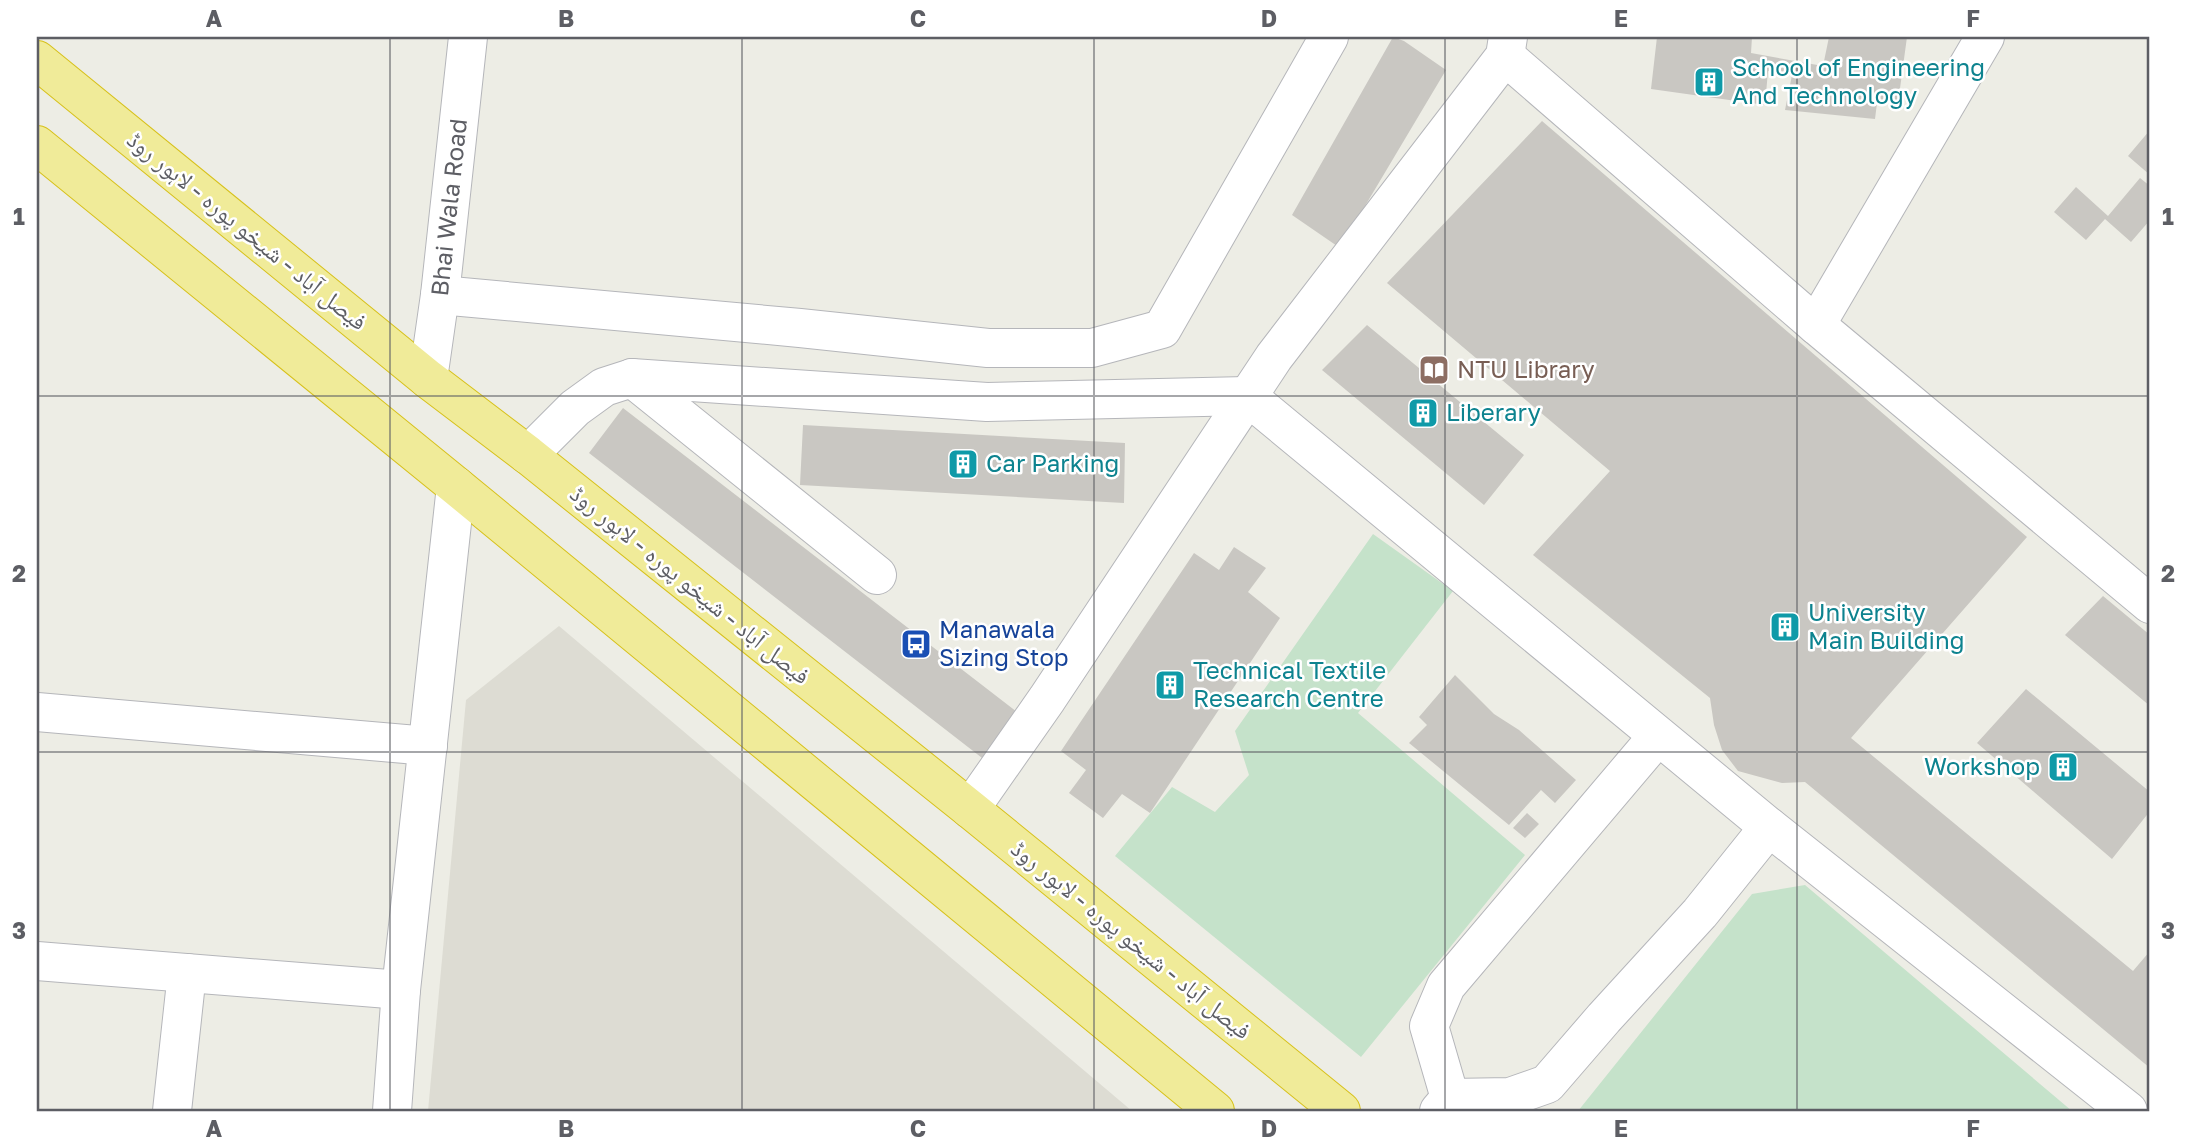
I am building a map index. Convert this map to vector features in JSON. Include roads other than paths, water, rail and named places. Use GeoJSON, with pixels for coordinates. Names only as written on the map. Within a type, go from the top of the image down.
{"type":"FeatureCollection","features":[{"type":"Feature","properties":{"kind":"highway","name":"فیصل آباد - شیخو پورہ - لاہور روڈ"},"geometry":{"type":"LineString","coordinates":[[37,60],[428,379],[528,455],[970,809],[1341,1111]]}},
{"type":"Feature","properties":{"kind":"highway"},"geometry":{"type":"LineString","coordinates":[[37,145],[1215,1111]]}},
{"type":"Feature","properties":{"kind":"street","name":"Bhai Wala Road"},"geometry":{"type":"LineString","coordinates":[[428,379],[440,295],[468,37]]}},
{"type":"Feature","properties":{"kind":"street"},"geometry":{"type":"LineString","coordinates":[[440,295],[988,348],[1092,348],[1163,330],[1329,37]]}},
{"type":"Feature","properties":{"kind":"street"},"geometry":{"type":"LineString","coordinates":[[1816,325],[1985,37]]}},
{"type":"Feature","properties":{"kind":"street"},"geometry":{"type":"LineString","coordinates":[[970,809],[1047,699],[1247,396],[1506,47],[1816,325],[2150,604]]}},
{"type":"Feature","properties":{"kind":"street"},"geometry":{"type":"LineString","coordinates":[[632,378],[877,575]]}},
{"type":"Feature","properties":{"kind":"street"},"geometry":{"type":"LineString","coordinates":[[528,455],[575,408],[604,387],[632,378],[986,402],[1247,396],[1769,827],[2128,1111]]}},
{"type":"Feature","properties":{"kind":"street"},"geometry":{"type":"LineString","coordinates":[[392,1111],[401,990],[456,486]]}},
{"type":"Feature","properties":{"kind":"street"},"geometry":{"type":"LineString","coordinates":[[37,712],[428,746]]}},
{"type":"Feature","properties":{"kind":"street"},"geometry":{"type":"LineString","coordinates":[[1658,736],[1446,986],[1429,1026],[1445,1104],[1510,1097],[1547,1084],[1700,913],[1769,827]]}},
{"type":"Feature","properties":{"kind":"street"},"geometry":{"type":"LineString","coordinates":[[37,961],[401,990]]}},
{"type":"Feature","properties":{"kind":"street"},"geometry":{"type":"LineString","coordinates":[[172,1111],[187,973]]}},
{"type":"Feature","properties":{"kind":"place","name":"School of Engineering And Technology"},"geometry":{"type":"Point","coordinates":[1709,82]}},
{"type":"Feature","properties":{"kind":"place","name":"NTU Library"},"geometry":{"type":"Point","coordinates":[1434,370]}},
{"type":"Feature","properties":{"kind":"place","name":"Liberary"},"geometry":{"type":"Point","coordinates":[1423,413]}},
{"type":"Feature","properties":{"kind":"place","name":"Car Parking"},"geometry":{"type":"Point","coordinates":[963,464]}},
{"type":"Feature","properties":{"kind":"place","name":"University Main Building"},"geometry":{"type":"Point","coordinates":[1785,627]}},
{"type":"Feature","properties":{"kind":"place","name":"Manawala Sizing Stop"},"geometry":{"type":"Point","coordinates":[916,644]}},
{"type":"Feature","properties":{"kind":"place","name":"Technical Textile Research Centre"},"geometry":{"type":"Point","coordinates":[1170,685]}},
{"type":"Feature","properties":{"kind":"place","name":"Workshop"},"geometry":{"type":"Point","coordinates":[2063,767]}}]}
